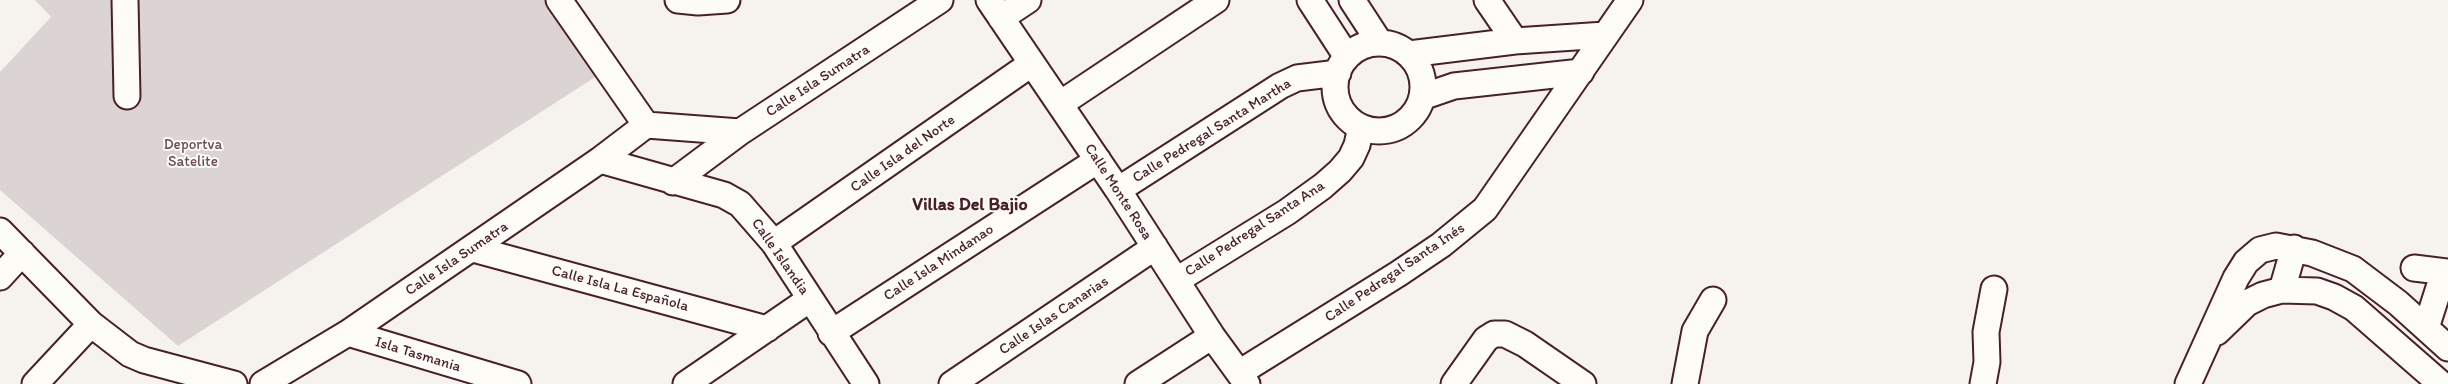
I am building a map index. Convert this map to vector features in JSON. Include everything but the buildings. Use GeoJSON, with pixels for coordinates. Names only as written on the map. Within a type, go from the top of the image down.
{"type":"FeatureCollection","features":[{"type":"Feature","properties":{"kind":"street"},"geometry":{"type":"LineString","coordinates":[[125,0],[127,96]]}},
{"type":"Feature","properties":{"kind":"street"},"geometry":{"type":"LineString","coordinates":[[559,0],[646,125],[740,132]]}},
{"type":"Feature","properties":{"kind":"street"},"geometry":{"type":"LineString","coordinates":[[678,0],[698,2],[728,0]]}},
{"type":"Feature","properties":{"kind":"street","name":"Calle Isla Sumatra"},"geometry":{"type":"LineString","coordinates":[[673,182],[740,132],[940,0]]}},
{"type":"Feature","properties":{"kind":"street"},"geometry":{"type":"LineString","coordinates":[[995,9],[1028,0]]}},
{"type":"Feature","properties":{"kind":"street"},"geometry":{"type":"LineString","coordinates":[[1060,104],[1216,0]]}},
{"type":"Feature","properties":{"kind":"street"},"geometry":{"type":"LineString","coordinates":[[1310,0],[1342,65]]}},
{"type":"Feature","properties":{"kind":"street"},"geometry":{"type":"LineString","coordinates":[[1352,0],[1380,43]]}},
{"type":"Feature","properties":{"kind":"street"},"geometry":{"type":"LineString","coordinates":[[1487,0],[1515,42]]}},
{"type":"Feature","properties":{"kind":"street","name":"Calle Pedregal Santa Inés"},"geometry":{"type":"LineString","coordinates":[[1243,379],[1441,245],[1484,209],[1556,104],[1581,72],[1626,2]]}},
{"type":"Feature","properties":{"kind":"street","name":"Calle Monte Rosa"},"geometry":{"type":"LineString","coordinates":[[995,9],[1118,190],[1212,336],[1243,379]]}},
{"type":"Feature","properties":{"kind":"street"},"geometry":{"type":"LineString","coordinates":[[1409,54],[1515,42],[1605,35]]}},
{"type":"Feature","properties":{"kind":"street"},"geometry":{"type":"LineString","coordinates":[[1380,43],[1396,46],[1409,54],[1418,67],[1423,82],[1422,97],[1416,111],[1405,122],[1391,129],[1376,131],[1361,127],[1350,120],[1339,104],[1335,85],[1342,65],[1362,46],[1380,43]]}},
{"type":"Feature","properties":{"kind":"street","name":"Calle Isla del Norte"},"geometry":{"type":"LineString","coordinates":[[774,243],[1031,64]]}},
{"type":"Feature","properties":{"kind":"street","name":"Calle Pedregal Santa Martha"},"geometry":{"type":"LineString","coordinates":[[1118,190],[1280,86],[1297,78],[1342,65]]}},
{"type":"Feature","properties":{"kind":"street"},"geometry":{"type":"LineString","coordinates":[[1422,97],[1454,86],[1581,72]]}},
{"type":"Feature","properties":{"kind":"street","name":"Calle Isla Sumatra"},"geometry":{"type":"LineString","coordinates":[[263,384],[348,333],[600,160],[646,125]]}},
{"type":"Feature","properties":{"kind":"street","name":"Calle Pedregal Santa Ana"},"geometry":{"type":"LineString","coordinates":[[1177,280],[1287,212],[1323,186],[1351,158],[1357,145],[1361,127]]}},
{"type":"Feature","properties":{"kind":"street","name":"Calle Islandia"},"geometry":{"type":"LineString","coordinates":[[600,160],[732,198],[747,211],[774,243],[831,334],[866,384]]}},
{"type":"Feature","properties":{"kind":"street","name":"Calle Isla Mindanao"},"geometry":{"type":"LineString","coordinates":[[831,334],[1098,160]]}},
{"type":"Feature","properties":{"kind":"street"},"geometry":{"type":"LineString","coordinates":[[0,231],[91,324],[130,354],[144,360],[234,384]]}},
{"type":"Feature","properties":{"kind":"street"},"geometry":{"type":"LineString","coordinates":[[2188,384],[2236,278],[2246,262],[2260,250],[2276,246],[2294,248],[2330,258],[2353,269],[2375,284],[2448,348]]}},
{"type":"Feature","properties":{"kind":"street","name":"Calle Islas Canarias"},"geometry":{"type":"LineString","coordinates":[[952,384],[1155,247]]}},
{"type":"Feature","properties":{"kind":"street","name":"Calle Isla La Española"},"geometry":{"type":"LineString","coordinates":[[473,248],[767,329]]}},
{"type":"Feature","properties":{"kind":"street"},"geometry":{"type":"LineString","coordinates":[[2282,290],[2294,248]]}},
{"type":"Feature","properties":{"kind":"street"},"geometry":{"type":"LineString","coordinates":[[0,277],[22,253]]}},
{"type":"Feature","properties":{"kind":"street"},"geometry":{"type":"LineString","coordinates":[[2414,268],[2446,272],[2426,328]]}},
{"type":"Feature","properties":{"kind":"street"},"geometry":{"type":"LineString","coordinates":[[1983,384],[1987,362],[1986,332],[1994,289]]}},
{"type":"Feature","properties":{"kind":"street"},"geometry":{"type":"LineString","coordinates":[[2207,342],[2247,303],[2263,294],[2282,290],[2317,290],[2354,308],[2441,384]]}},
{"type":"Feature","properties":{"kind":"street"},"geometry":{"type":"LineString","coordinates":[[686,384],[810,300]]}},
{"type":"Feature","properties":{"kind":"street"},"geometry":{"type":"LineString","coordinates":[[1685,384],[1695,331],[1713,300]]}},
{"type":"Feature","properties":{"kind":"street"},"geometry":{"type":"LineString","coordinates":[[35,384],[91,324]]}},
{"type":"Feature","properties":{"kind":"street","name":"Isla Tasmania"},"geometry":{"type":"LineString","coordinates":[[348,333],[518,384]]}},
{"type":"Feature","properties":{"kind":"street"},"geometry":{"type":"LineString","coordinates":[[1454,384],[1475,352],[1486,339],[1494,334],[1504,334],[1512,337],[1584,384]]}},
{"type":"Feature","properties":{"kind":"street"},"geometry":{"type":"LineString","coordinates":[[1138,384],[1212,336]]}},
{"type":"Feature","properties":{"kind":"green space","name":"Deportva Satelite"},"geometry":{"type":"Polygon","coordinates":[[[35,0],[550,0],[600,74],[178,346],[0,190],[0,72],[51,17],[35,0]]]}},
{"type":"Feature","properties":{"kind":"district","name":"Villas Del Bajio"},"geometry":{"type":"Point","coordinates":[970,205]}}]}
